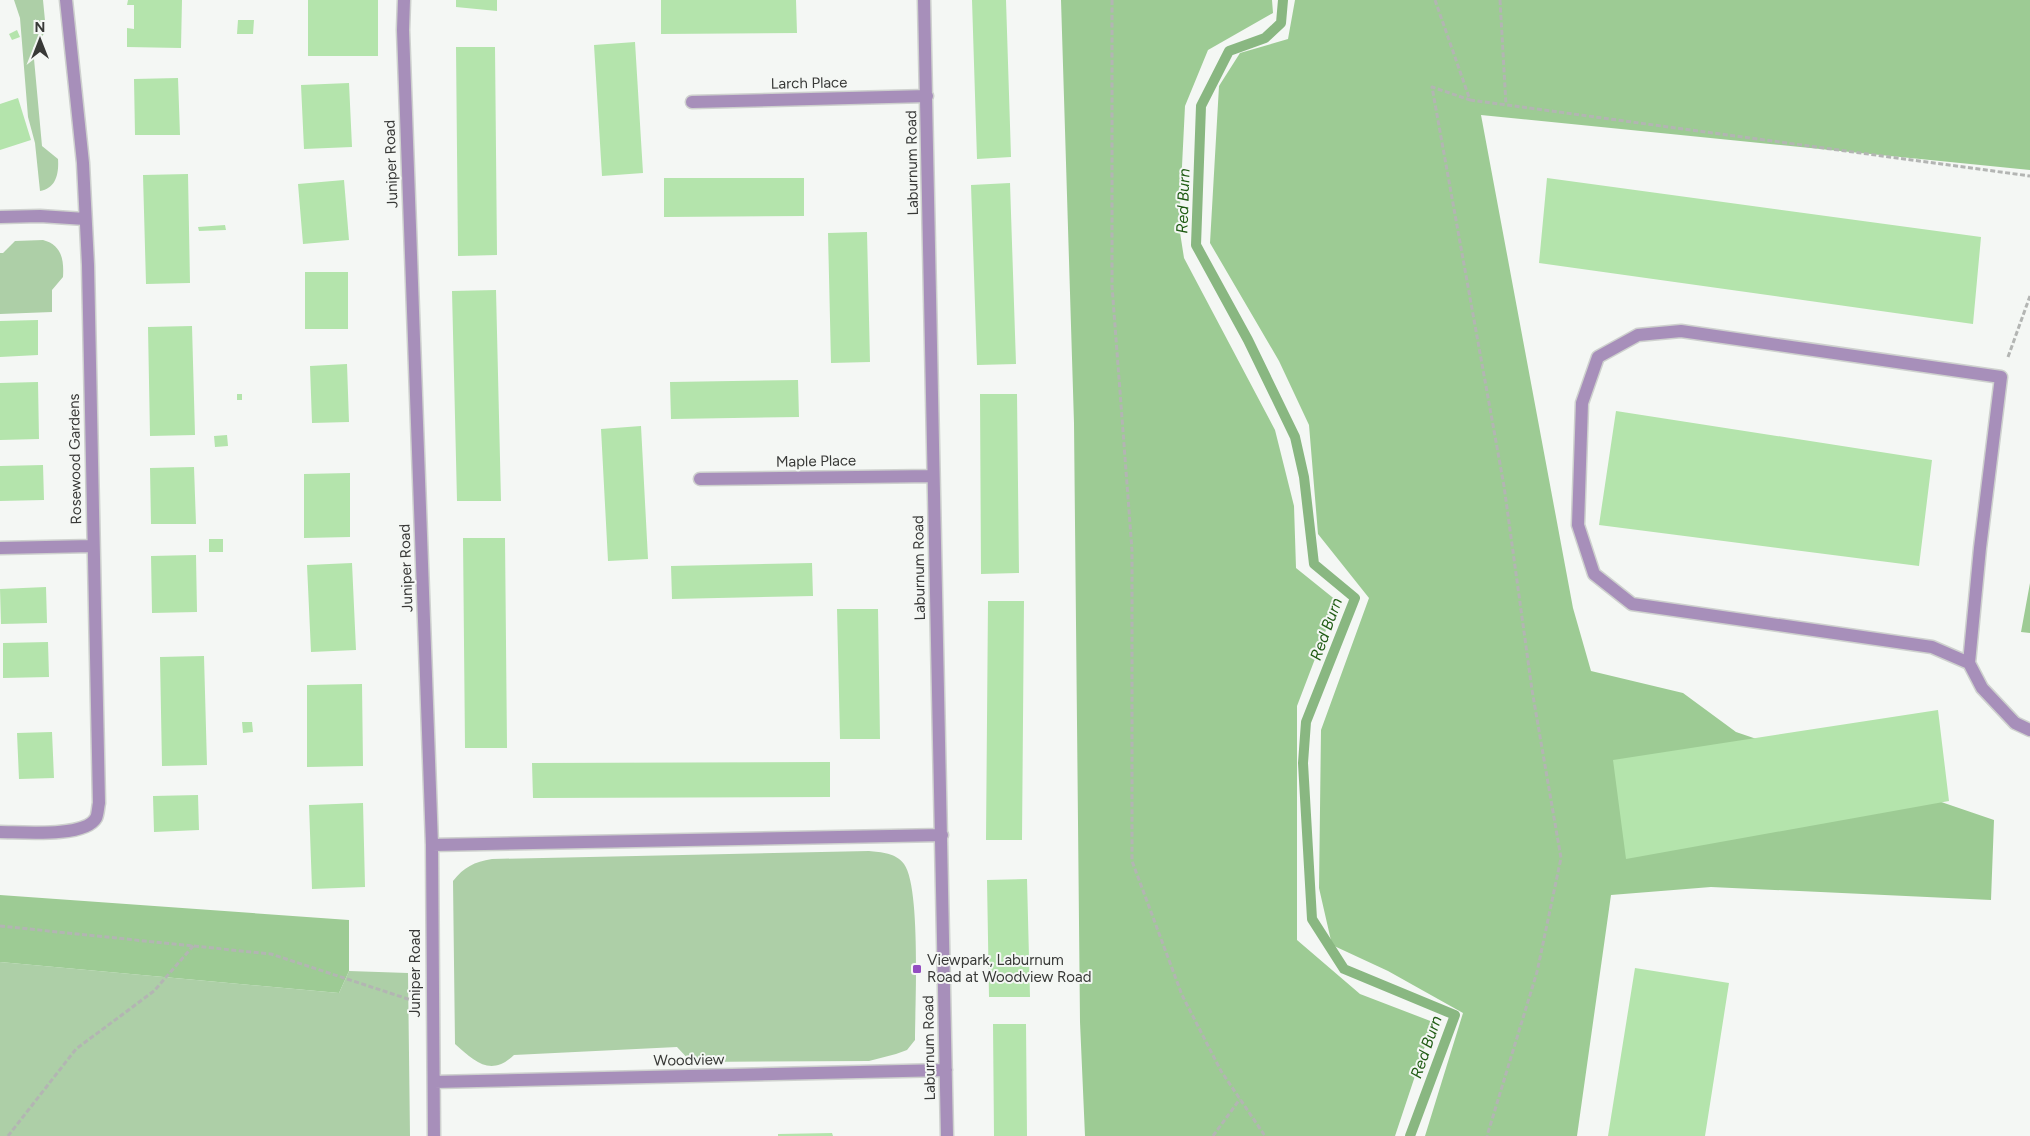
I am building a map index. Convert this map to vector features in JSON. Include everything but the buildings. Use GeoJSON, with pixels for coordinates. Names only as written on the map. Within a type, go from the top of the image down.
{"type":"FeatureCollection","features":[{"type":"Feature","properties":{"kind":"street","name":"Rosewood Gardens"},"geometry":{"type":"LineString","coordinates":[[0,832],[69,832],[89,825],[96,818],[99,803],[86,218],[83,163],[66,0]]}},
{"type":"Feature","properties":{"kind":"street","name":"Juniper Road"},"geometry":{"type":"LineString","coordinates":[[404,0],[403,30],[432,845],[431,1007],[434,1136]]}},
{"type":"Feature","properties":{"kind":"street","name":"Laburnum Road"},"geometry":{"type":"LineString","coordinates":[[924,0],[942,835],[946,1136]]}},
{"type":"Feature","properties":{"kind":"street","name":"Larch Place"},"geometry":{"type":"LineString","coordinates":[[692,102],[927,96]]}},
{"type":"Feature","properties":{"kind":"street"},"geometry":{"type":"LineString","coordinates":[[0,217],[86,218]]}},
{"type":"Feature","properties":{"kind":"street"},"geometry":{"type":"LineString","coordinates":[[1969,663],[1932,647],[1632,604],[1594,574],[1578,525],[1582,403],[1598,357],[1638,335],[1681,331],[2001,377],[1980,548],[1969,663],[1982,688],[2014,723],[2030,730]]}},
{"type":"Feature","properties":{"kind":"street","name":"Maple Place"},"geometry":{"type":"LineString","coordinates":[[700,480],[933,476]]}},
{"type":"Feature","properties":{"kind":"street"},"geometry":{"type":"LineString","coordinates":[[0,548],[92,546]]}},
{"type":"Feature","properties":{"kind":"street"},"geometry":{"type":"LineString","coordinates":[[432,845],[942,835]]}},
{"type":"Feature","properties":{"kind":"street","name":"Woodview"},"geometry":{"type":"LineString","coordinates":[[434,1082],[946,1070]]}},
{"type":"Feature","properties":{"kind":"path"},"geometry":{"type":"LineString","coordinates":[[1112,0],[1112,286],[1132,550],[1132,861],[1182,995],[1221,1071],[1265,1136]]}},
{"type":"Feature","properties":{"kind":"path"},"geometry":{"type":"LineString","coordinates":[[1435,0],[1470,100]]}},
{"type":"Feature","properties":{"kind":"path"},"geometry":{"type":"LineString","coordinates":[[1500,0],[1506,105]]}},
{"type":"Feature","properties":{"kind":"path"},"geometry":{"type":"LineString","coordinates":[[1487,1136],[1537,972],[1561,858],[1532,690],[1504,486],[1432,87],[1470,100],[2030,176]]}},
{"type":"Feature","properties":{"kind":"path"},"geometry":{"type":"LineString","coordinates":[[2001,377],[2030,296]]}},
{"type":"Feature","properties":{"kind":"path"},"geometry":{"type":"LineString","coordinates":[[0,926],[195,944],[271,954],[431,1007]]}},
{"type":"Feature","properties":{"kind":"path"},"geometry":{"type":"LineString","coordinates":[[8,1136],[76,1049],[154,991],[195,944]]}},
{"type":"Feature","properties":{"kind":"path"},"geometry":{"type":"LineString","coordinates":[[1213,1136],[1240,1099]]}},
{"type":"Feature","properties":{"kind":"green space"},"geometry":{"type":"Polygon","coordinates":[[[14,0],[43,0],[46,31],[33,48],[42,146],[58,159],[58,165],[57,175],[53,184],[40,191],[35,143],[28,117],[20,18],[14,0]]]}},
{"type":"Feature","properties":{"kind":"green space"},"geometry":{"type":"Polygon","coordinates":[[[1061,0],[1272,0],[1273,13],[1208,50],[1185,106],[1179,226],[1184,258],[1275,430],[1294,506],[1296,568],[1337,601],[1297,706],[1297,940],[1360,994],[1433,1022],[1395,1136],[1085,1136],[1080,1022],[1074,423],[1061,0]]]}},
{"type":"Feature","properties":{"kind":"green space"},"geometry":{"type":"Polygon","coordinates":[[[1295,0],[2030,0],[2030,170],[1481,115],[1573,608],[1591,671],[1683,693],[1736,732],[1994,820],[1991,900],[1711,887],[1611,895],[1577,1136],[1425,1136],[1463,1013],[1388,971],[1332,945],[1319,888],[1321,730],[1369,598],[1318,534],[1309,425],[1279,361],[1210,243],[1219,86],[1240,53],[1288,39],[1295,0]]]}},
{"type":"Feature","properties":{"kind":"green space"},"geometry":{"type":"Polygon","coordinates":[[[43,240],[58,249],[63,265],[63,277],[52,290],[52,312],[0,314],[0,253],[3,253],[15,241],[43,240]]]}},
{"type":"Feature","properties":{"kind":"green space"},"geometry":{"type":"Polygon","coordinates":[[[2030,583],[2030,633],[2021,632],[2030,583]]]}},
{"type":"Feature","properties":{"kind":"green space"},"geometry":{"type":"Polygon","coordinates":[[[869,851],[888,854],[901,860],[909,877],[913,896],[916,948],[915,1040],[907,1050],[869,1061],[691,1062],[677,1047],[514,1055],[506,1062],[490,1066],[476,1061],[455,1044],[453,881],[461,872],[475,864],[492,859],[869,851]]]}},
{"type":"Feature","properties":{"kind":"green space"},"geometry":{"type":"Polygon","coordinates":[[[0,895],[349,920],[349,971],[339,993],[0,962],[0,895]]]}},
{"type":"Feature","properties":{"kind":"green space"},"geometry":{"type":"Polygon","coordinates":[[[0,962],[339,993],[349,971],[408,973],[410,1136],[0,1136],[0,962]]]}},
{"type":"Feature","properties":{"kind":"waterway","name":"Red Burn"},"geometry":{"type":"LineString","coordinates":[[1283,0],[1281,23],[1265,38],[1229,51],[1201,106],[1196,245],[1248,340],[1295,437],[1304,477],[1314,564],[1355,598],[1306,722],[1303,763],[1312,919],[1344,969],[1455,1015],[1410,1136]]}},
{"type":"Feature","properties":{"kind":"place","name":"Viewpark, Laburnum Road at Woodview Road"},"geometry":{"type":"Point","coordinates":[917,969]}}]}
